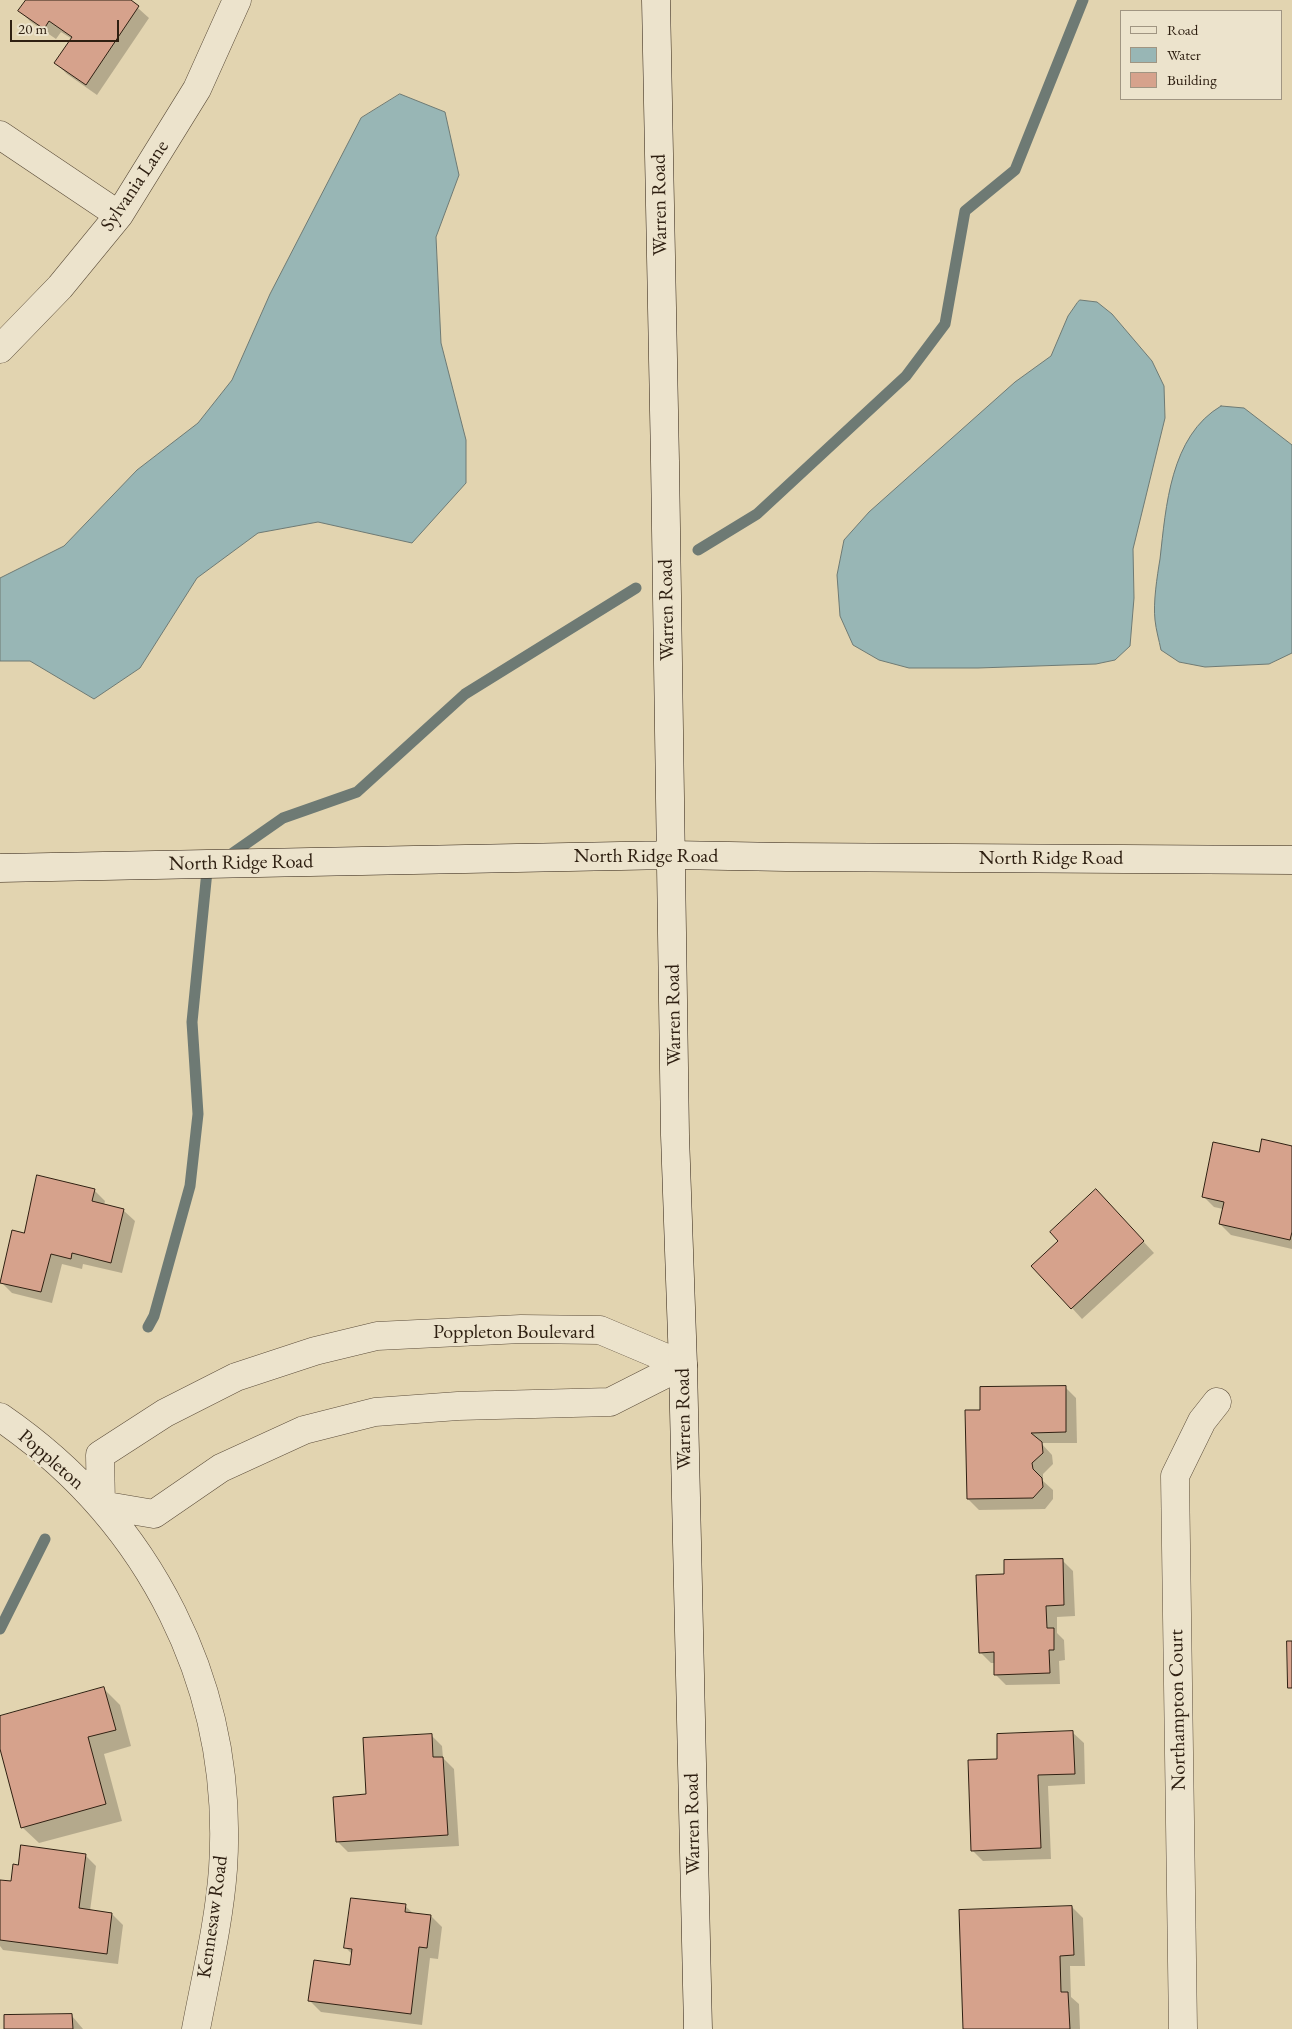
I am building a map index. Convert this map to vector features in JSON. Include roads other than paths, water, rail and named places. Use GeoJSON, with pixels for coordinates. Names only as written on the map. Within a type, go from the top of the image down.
{"type":"FeatureCollection","features":[{"type":"Feature","properties":{"kind":"street","name":"Sylvania Lane"},"geometry":{"type":"LineString","coordinates":[[0,349],[60,287],[119,215],[198,89],[237,0]]}},
{"type":"Feature","properties":{"kind":"street","name":"Warren Road"},"geometry":{"type":"LineString","coordinates":[[656,0],[672,855],[675,1135],[683,1365],[698,2029]]}},
{"type":"Feature","properties":{"kind":"street"},"geometry":{"type":"LineString","coordinates":[[0,135],[119,215]]}},
{"type":"Feature","properties":{"kind":"street","name":"North Ridge Road"},"geometry":{"type":"LineString","coordinates":[[0,868],[672,855],[1292,860]]}},
{"type":"Feature","properties":{"kind":"street","name":"Poppleton Boulevard"},"geometry":{"type":"LineString","coordinates":[[101,1505],[100,1455],[165,1413],[236,1377],[315,1351],[377,1336],[521,1328],[600,1330],[683,1365]]}},
{"type":"Feature","properties":{"kind":"street"},"geometry":{"type":"LineString","coordinates":[[101,1505],[154,1514],[221,1468],[304,1430],[375,1412],[458,1406],[610,1402],[683,1365]]}},
{"type":"Feature","properties":{"kind":"street","name":"Northampton Court"},"geometry":{"type":"LineString","coordinates":[[1183,2029],[1175,1476],[1202,1421],[1217,1402]]}},
{"type":"Feature","properties":{"kind":"street","name":"Poppleton"},"geometry":{"type":"LineString","coordinates":[[0,1417],[30,1438],[69,1472],[101,1505]]}},
{"type":"Feature","properties":{"kind":"street","name":"Kennesaw Road"},"geometry":{"type":"LineString","coordinates":[[101,1505],[162,1591],[187,1643],[206,1697],[219,1764],[223,1809],[223,1868],[220,1896],[196,2029]]}},
{"type":"Feature","properties":{"kind":"water"},"geometry":{"type":"Polygon","coordinates":[[[400,94],[445,112],[459,175],[436,237],[441,343],[466,440],[466,483],[412,543],[318,522],[258,533],[197,578],[140,668],[94,699],[30,661],[0,661],[0,578],[64,546],[137,470],[198,423],[232,380],[270,294],[361,118],[400,94]]]}},
{"type":"Feature","properties":{"kind":"water"},"geometry":{"type":"Polygon","coordinates":[[[1080,300],[1097,302],[1112,314],[1152,361],[1164,386],[1165,418],[1133,549],[1134,598],[1130,646],[1115,660],[1096,664],[909,668],[879,660],[853,645],[840,616],[837,575],[844,540],[869,512],[1015,382],[1051,356],[1068,316],[1080,300]]]}},
{"type":"Feature","properties":{"kind":"water"},"geometry":{"type":"Polygon","coordinates":[[[1221,406],[1244,408],[1292,445],[1292,653],[1269,664],[1205,667],[1179,662],[1161,650],[1156,628],[1156,590],[1168,496],[1174,474],[1181,454],[1191,435],[1204,419],[1221,406]]]}},
{"type":"Feature","properties":{"kind":"waterway"},"geometry":{"type":"LineString","coordinates":[[698,550],[757,514],[906,376],[945,324],[965,211],[1015,170],[1083,0]]}},
{"type":"Feature","properties":{"kind":"waterway"},"geometry":{"type":"LineString","coordinates":[[148,1327],[154,1316],[190,1186],[198,1114],[192,1022],[207,871],[283,818],[357,792],[465,694],[636,588]]}},
{"type":"Feature","properties":{"kind":"waterway"},"geometry":{"type":"LineString","coordinates":[[0,1629],[45,1539]]}}]}
